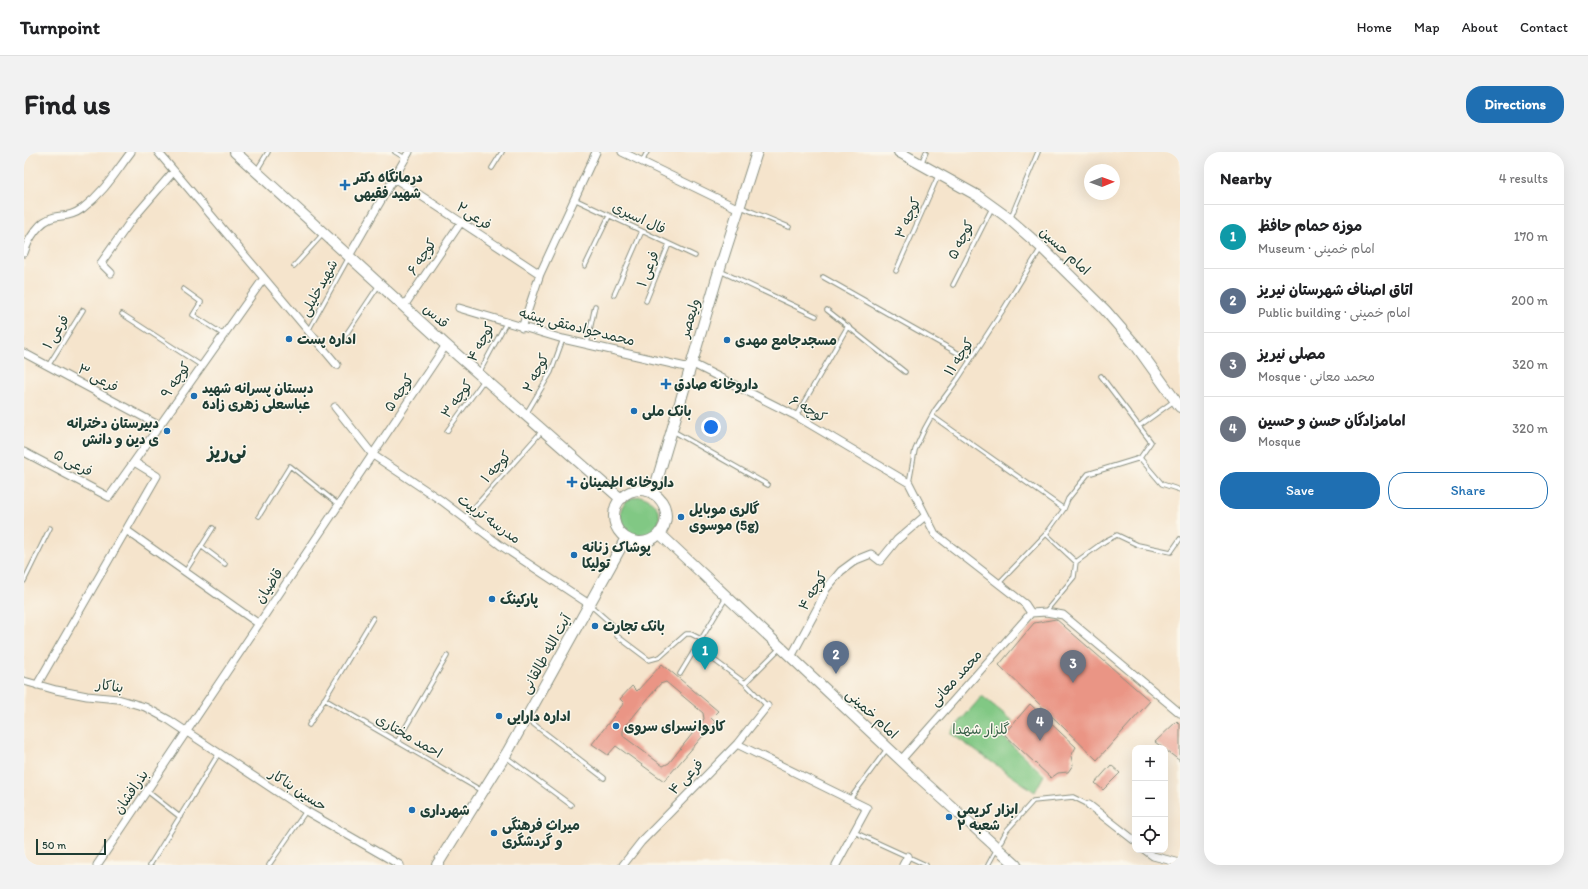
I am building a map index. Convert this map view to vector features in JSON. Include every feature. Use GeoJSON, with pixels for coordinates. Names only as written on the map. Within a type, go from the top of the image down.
{"type":"FeatureCollection","features":[{"type":"Feature","properties":{"kind":"main road","name":"قدس"},"geometry":{"type":"LineString","coordinates":[[235,152],[446,345],[621,498]]}},
{"type":"Feature","properties":{"kind":"main road","name":"ولیعصر"},"geometry":{"type":"LineString","coordinates":[[653,494],[719,271],[757,152]]}},
{"type":"Feature","properties":{"kind":"main road","name":"امام حسین"},"geometry":{"type":"LineString","coordinates":[[899,152],[992,207],[1010,220],[1041,247],[1105,310],[1137,347],[1178,404]]}},
{"type":"Feature","properties":{"kind":"main road"},"geometry":{"type":"LineString","coordinates":[[636,490],[653,494],[658,498],[665,512],[663,527],[659,533],[644,541],[635,541],[626,538],[616,527],[614,520],[616,505],[621,498],[636,490]]}},
{"type":"Feature","properties":{"kind":"main road","name":"امام خمینی"},"geometry":{"type":"LineString","coordinates":[[659,533],[888,748],[1016,865]]}},
{"type":"Feature","properties":{"kind":"main road","name":"آیت الله طالقانی"},"geometry":{"type":"LineString","coordinates":[[437,865],[505,757],[626,538]]}},
{"type":"Feature","properties":{"kind":"street"},"geometry":{"type":"LineString","coordinates":[[24,253],[39,226],[53,218],[70,216],[83,208],[108,186],[131,152]]}},
{"type":"Feature","properties":{"kind":"street"},"geometry":{"type":"LineString","coordinates":[[158,152],[337,365]]}},
{"type":"Feature","properties":{"kind":"street"},"geometry":{"type":"LineString","coordinates":[[522,328],[540,274],[596,152]]}},
{"type":"Feature","properties":{"kind":"street"},"geometry":{"type":"LineString","coordinates":[[622,152],[739,208]]}},
{"type":"Feature","properties":{"kind":"street"},"geometry":{"type":"LineString","coordinates":[[349,256],[407,155]]}},
{"type":"Feature","properties":{"kind":"street"},"geometry":{"type":"LineString","coordinates":[[111,272],[101,263],[130,222],[174,171]]}},
{"type":"Feature","properties":{"kind":"street","name":"فرعی۲"},"geometry":{"type":"LineString","coordinates":[[394,178],[540,274]]}},
{"type":"Feature","properties":{"kind":"street","name":"کوچه ۶"},"geometry":{"type":"LineString","coordinates":[[404,306],[461,222]]}},
{"type":"Feature","properties":{"kind":"street","name":"کوچه ۹"},"geometry":{"type":"LineString","coordinates":[[110,497],[264,278]]}},
{"type":"Feature","properties":{"kind":"street","name":"محمدجوادمتقی پیشه"},"geometry":{"type":"LineString","coordinates":[[459,308],[563,340],[691,365]]}},
{"type":"Feature","properties":{"kind":"street","name":"کوچه ۵"},"geometry":{"type":"LineString","coordinates":[[373,455],[446,345]]}},
{"type":"Feature","properties":{"kind":"street","name":"فرعی ۳"},"geometry":{"type":"LineString","coordinates":[[24,353],[160,426]]}},
{"type":"Feature","properties":{"kind":"street","name":"۶ کوچه"},"geometry":{"type":"LineString","coordinates":[[691,365],[796,416],[909,483]]}},
{"type":"Feature","properties":{"kind":"street","name":"مدرسه تربیت"},"geometry":{"type":"LineString","coordinates":[[335,407],[373,455],[442,501],[500,545],[589,604]]}},
{"type":"Feature","properties":{"kind":"street","name":"فرعی ۵"},"geometry":{"type":"LineString","coordinates":[[24,452],[110,497]]}},
{"type":"Feature","properties":{"kind":"street","name":"قاضیان"},"geometry":{"type":"LineString","coordinates":[[186,733],[373,455]]}},
{"type":"Feature","properties":{"kind":"street"},"geometry":{"type":"LineString","coordinates":[[37,684],[157,476],[134,462]]}},
{"type":"Feature","properties":{"kind":"street"},"geometry":{"type":"LineString","coordinates":[[909,483],[935,534],[1025,604],[1031,613],[1046,612],[1063,615],[1180,713]]}},
{"type":"Feature","properties":{"kind":"street","name":"کوچه ۴"},"geometry":{"type":"LineString","coordinates":[[791,657],[818,607],[826,588],[841,571],[856,560],[871,554],[880,560],[897,540],[925,516]]}},
{"type":"Feature","properties":{"kind":"street"},"geometry":{"type":"LineString","coordinates":[[126,530],[259,624]]}},
{"type":"Feature","properties":{"kind":"street","name":"محمد معانی"},"geometry":{"type":"LineString","coordinates":[[901,760],[1031,613]]}},
{"type":"Feature","properties":{"kind":"street","name":"بناکار"},"geometry":{"type":"LineString","coordinates":[[24,681],[56,690],[87,696],[118,699],[145,707],[169,720],[186,733]]}},
{"type":"Feature","properties":{"kind":"street","name":"فرعی ۴"},"geometry":{"type":"LineString","coordinates":[[623,865],[640,842],[737,744],[767,706]]}},
{"type":"Feature","properties":{"kind":"street","name":"حسین بناکار"},"geometry":{"type":"LineString","coordinates":[[186,733],[219,753],[306,812],[400,865]]}},
{"type":"Feature","properties":{"kind":"street","name":"بذرافشان"},"geometry":{"type":"LineString","coordinates":[[97,865],[186,733]]}},
{"type":"Feature","properties":{"kind":"street"},"geometry":{"type":"LineString","coordinates":[[737,744],[867,808],[836,865]]}},
{"type":"Feature","properties":{"kind":"street"},"geometry":{"type":"LineString","coordinates":[[1089,805],[1132,839]]}},
{"type":"Feature","properties":{"kind":"street"},"geometry":{"type":"LineString","coordinates":[[1149,853],[1153,856],[1180,863]]}},
{"type":"Feature","properties":{"kind":"street"},"geometry":{"type":"LineString","coordinates":[[903,865],[908,856]]}},
{"type":"Feature","properties":{"kind":"lane"},"geometry":{"type":"LineString","coordinates":[[256,172],[268,152]]}},
{"type":"Feature","properties":{"kind":"lane"},"geometry":{"type":"LineString","coordinates":[[395,152],[407,155]]}},
{"type":"Feature","properties":{"kind":"lane"},"geometry":{"type":"LineString","coordinates":[[492,168],[502,152]]}},
{"type":"Feature","properties":{"kind":"lane"},"geometry":{"type":"LineString","coordinates":[[642,162],[647,152]]}},
{"type":"Feature","properties":{"kind":"lane"},"geometry":{"type":"LineString","coordinates":[[921,165],[926,152]]}},
{"type":"Feature","properties":{"kind":"lane"},"geometry":{"type":"LineString","coordinates":[[1010,220],[1038,152]]}},
{"type":"Feature","properties":{"kind":"lane","name":"کوچه ۳"},"geometry":{"type":"LineString","coordinates":[[896,271],[939,175]]}},
{"type":"Feature","properties":{"kind":"lane","name":"فال اسیری"},"geometry":{"type":"LineString","coordinates":[[574,200],[696,256]]}},
{"type":"Feature","properties":{"kind":"lane","name":"کوچه ۵"},"geometry":{"type":"LineString","coordinates":[[953,285],[992,207]]}},
{"type":"Feature","properties":{"kind":"lane"},"geometry":{"type":"LineString","coordinates":[[739,208],[789,227]]}},
{"type":"Feature","properties":{"kind":"lane"},"geometry":{"type":"LineString","coordinates":[[585,266],[608,216]]}},
{"type":"Feature","properties":{"kind":"lane"},"geometry":{"type":"LineString","coordinates":[[614,295],[642,231]]}},
{"type":"Feature","properties":{"kind":"lane"},"geometry":{"type":"LineString","coordinates":[[294,266],[324,233]]}},
{"type":"Feature","properties":{"kind":"lane","name":"فرعی ۱"},"geometry":{"type":"LineString","coordinates":[[646,302],[669,244]]}},
{"type":"Feature","properties":{"kind":"lane","name":"کوچه ۱۱"},"geometry":{"type":"LineString","coordinates":[[909,483],[915,450],[932,416],[970,360],[1041,247]]}},
{"type":"Feature","properties":{"kind":"lane","name":"شهیدخلیلی"},"geometry":{"type":"LineString","coordinates":[[308,331],[349,256]]}},
{"type":"Feature","properties":{"kind":"lane"},"geometry":{"type":"LineString","coordinates":[[719,271],[816,316]]}},
{"type":"Feature","properties":{"kind":"lane"},"geometry":{"type":"LineString","coordinates":[[823,276],[970,360]]}},
{"type":"Feature","properties":{"kind":"lane"},"geometry":{"type":"LineString","coordinates":[[345,336],[380,284]]}},
{"type":"Feature","properties":{"kind":"lane"},"geometry":{"type":"LineString","coordinates":[[183,289],[201,302],[194,315],[224,335]]}},
{"type":"Feature","properties":{"kind":"lane"},"geometry":{"type":"LineString","coordinates":[[587,344],[595,306]]}},
{"type":"Feature","properties":{"kind":"lane","name":"فرعی ۱"},"geometry":{"type":"LineString","coordinates":[[48,366],[83,310]]}},
{"type":"Feature","properties":{"kind":"lane"},"geometry":{"type":"LineString","coordinates":[[827,310],[905,372]]}},
{"type":"Feature","properties":{"kind":"lane"},"geometry":{"type":"LineString","coordinates":[[122,314],[202,366]]}},
{"type":"Feature","properties":{"kind":"lane","name":"کوچه ۴"},"geometry":{"type":"LineString","coordinates":[[482,376],[506,323]]}},
{"type":"Feature","properties":{"kind":"lane"},"geometry":{"type":"LineString","coordinates":[[796,416],[848,326]]}},
{"type":"Feature","properties":{"kind":"lane","name":"کوچه ۲"},"geometry":{"type":"LineString","coordinates":[[526,415],[551,372],[563,340]]}},
{"type":"Feature","properties":{"kind":"lane","name":"کوچه ۳"},"geometry":{"type":"LineString","coordinates":[[447,431],[482,376]]}},
{"type":"Feature","properties":{"kind":"lane"},"geometry":{"type":"LineString","coordinates":[[998,584],[1046,534],[1064,509],[1068,499],[1088,474],[1140,458],[1151,442],[1101,376]]}},
{"type":"Feature","properties":{"kind":"lane"},"geometry":{"type":"LineString","coordinates":[[1139,426],[1178,404]]}},
{"type":"Feature","properties":{"kind":"lane"},"geometry":{"type":"LineString","coordinates":[[932,416],[1064,509]]}},
{"type":"Feature","properties":{"kind":"lane"},"geometry":{"type":"LineString","coordinates":[[671,429],[768,485]]}},
{"type":"Feature","properties":{"kind":"lane","name":"کوچه ۱"},"geometry":{"type":"LineString","coordinates":[[464,519],[543,430]]}},
{"type":"Feature","properties":{"kind":"lane"},"geometry":{"type":"LineString","coordinates":[[1140,458],[1162,484],[1180,490]]}},
{"type":"Feature","properties":{"kind":"lane"},"geometry":{"type":"LineString","coordinates":[[259,516],[290,466],[338,505]]}},
{"type":"Feature","properties":{"kind":"lane"},"geometry":{"type":"LineString","coordinates":[[24,581],[50,528]]}},
{"type":"Feature","properties":{"kind":"lane"},"geometry":{"type":"LineString","coordinates":[[185,572],[213,528]]}},
{"type":"Feature","properties":{"kind":"lane"},"geometry":{"type":"LineString","coordinates":[[1046,534],[1076,562]]}},
{"type":"Feature","properties":{"kind":"lane"},"geometry":{"type":"LineString","coordinates":[[1046,612],[1074,577],[1076,562],[1105,541],[1117,535],[1138,544],[1171,552],[1180,539]]}},
{"type":"Feature","properties":{"kind":"lane"},"geometry":{"type":"LineString","coordinates":[[201,546],[225,564]]}},
{"type":"Feature","properties":{"kind":"lane"},"geometry":{"type":"LineString","coordinates":[[680,674],[727,597]]}},
{"type":"Feature","properties":{"kind":"lane"},"geometry":{"type":"LineString","coordinates":[[589,604],[615,627],[617,636],[649,660],[660,657],[686,634],[691,634],[701,639]]}},
{"type":"Feature","properties":{"kind":"lane"},"geometry":{"type":"LineString","coordinates":[[309,725],[373,618]]}},
{"type":"Feature","properties":{"kind":"lane"},"geometry":{"type":"LineString","coordinates":[[745,683],[781,647]]}},
{"type":"Feature","properties":{"kind":"lane"},"geometry":{"type":"LineString","coordinates":[[706,654],[745,683],[767,706]]}},
{"type":"Feature","properties":{"kind":"lane"},"geometry":{"type":"LineString","coordinates":[[397,742],[447,656]]}},
{"type":"Feature","properties":{"kind":"lane","name":"احمد مختاری"},"geometry":{"type":"LineString","coordinates":[[324,699],[483,791]]}},
{"type":"Feature","properties":{"kind":"lane"},"geometry":{"type":"LineString","coordinates":[[526,718],[604,778]]}},
{"type":"Feature","properties":{"kind":"lane"},"geometry":{"type":"LineString","coordinates":[[850,799],[888,748]]}},
{"type":"Feature","properties":{"kind":"lane"},"geometry":{"type":"LineString","coordinates":[[150,865],[219,753]]}},
{"type":"Feature","properties":{"kind":"lane"},"geometry":{"type":"LineString","coordinates":[[505,757],[571,805]]}},
{"type":"Feature","properties":{"kind":"lane"},"geometry":{"type":"LineString","coordinates":[[147,791],[180,817]]}},
{"type":"Feature","properties":{"kind":"lane"},"geometry":{"type":"LineString","coordinates":[[988,865],[1007,830],[1033,801],[1073,797],[1089,805]]}},
{"type":"Feature","properties":{"kind":"lane"},"geometry":{"type":"LineString","coordinates":[[269,865],[306,812]]}},
{"type":"Feature","properties":{"kind":"lane"},"geometry":{"type":"LineString","coordinates":[[854,832],[926,865]]}},
{"type":"Feature","properties":{"kind":"green space"},"geometry":{"type":"Polygon","coordinates":[[[640,496],[647,498],[657,507],[660,519],[658,525],[654,531],[645,536],[620,533],[621,509],[627,501],[640,496]]]}},
{"type":"Feature","properties":{"kind":"green space","name":"گلزار شهدا"},"geometry":{"type":"Polygon","coordinates":[[[982,696],[1013,721],[1001,735],[1044,775],[1035,792],[950,733],[982,696]]]}},
{"type":"Feature","properties":{"kind":"building"},"geometry":{"type":"Polygon","coordinates":[[[1056,619],[1150,701],[1097,760],[999,665],[1034,623],[1056,619]]]}},
{"type":"Feature","properties":{"kind":"building","name":"کاروانسرای سروی"},"geometry":{"type":"Polygon","coordinates":[[[662,664],[718,711],[711,718],[715,722],[664,781],[616,746],[608,755],[592,744],[624,703],[620,699],[632,686],[637,691],[662,664]],[[666,682],[660,684],[623,729],[623,736],[663,766],[669,763],[704,719],[703,713],[666,682]]]}},
{"type":"Feature","properties":{"kind":"building"},"geometry":{"type":"Polygon","coordinates":[[[1030,704],[1076,747],[1071,756],[1073,765],[1068,772],[1058,773],[1051,778],[1004,734],[1030,704]]]}},
{"type":"Feature","properties":{"kind":"building"},"geometry":{"type":"Polygon","coordinates":[[[1177,721],[1180,724],[1180,761],[1168,752],[1168,745],[1159,745],[1155,742],[1177,721]]]}},
{"type":"Feature","properties":{"kind":"building"},"geometry":{"type":"Polygon","coordinates":[[[1111,765],[1120,773],[1103,790],[1095,783],[1111,765]]]}},
{"type":"Feature","properties":{"kind":"place","name":"درمانگاه دکتر شهید فقیهی"},"geometry":{"type":"Point","coordinates":[345,185]}},
{"type":"Feature","properties":{"kind":"place","name":"اداره پست"},"geometry":{"type":"Point","coordinates":[289,339]}},
{"type":"Feature","properties":{"kind":"place","name":"مسجدجامع مهدی"},"geometry":{"type":"Point","coordinates":[727,340]}},
{"type":"Feature","properties":{"kind":"place","name":"داروخانه صادق"},"geometry":{"type":"Point","coordinates":[666,384]}},
{"type":"Feature","properties":{"kind":"place","name":"دبستان پسرانه شهید عباسعلی زهری زاده"},"geometry":{"type":"Point","coordinates":[194,396]}},
{"type":"Feature","properties":{"kind":"place","name":"بانک ملی"},"geometry":{"type":"Point","coordinates":[634,411]}},
{"type":"Feature","properties":{"kind":"place","name":"دبیرستان دخترانه ی دین و دانش"},"geometry":{"type":"Point","coordinates":[167,431]}},
{"type":"Feature","properties":{"kind":"place","name":"داروخانه اطمینان"},"geometry":{"type":"Point","coordinates":[572,482]}},
{"type":"Feature","properties":{"kind":"place","name":"گالری موبایل موسوی (5g)"},"geometry":{"type":"Point","coordinates":[681,517]}},
{"type":"Feature","properties":{"kind":"place","name":"پوشاک زنانه تولیکا"},"geometry":{"type":"Point","coordinates":[574,555]}},
{"type":"Feature","properties":{"kind":"place","name":"پارکینگ"},"geometry":{"type":"Point","coordinates":[492,599]}},
{"type":"Feature","properties":{"kind":"place","name":"بانک تجارت"},"geometry":{"type":"Point","coordinates":[595,626]}},
{"type":"Feature","properties":{"kind":"place","name":"موزه حمام حافظ"},"geometry":{"type":"Point","coordinates":[705,670]}},
{"type":"Feature","properties":{"kind":"place","name":"اتاق اصناف شهرستان نیریز"},"geometry":{"type":"Point","coordinates":[836,674]}},
{"type":"Feature","properties":{"kind":"place","name":"مصلی نیریز"},"geometry":{"type":"Point","coordinates":[1073,683]}},
{"type":"Feature","properties":{"kind":"place","name":"اداره دارایی"},"geometry":{"type":"Point","coordinates":[499,716]}},
{"type":"Feature","properties":{"kind":"place","name":"کاروانسرای سروی"},"geometry":{"type":"Point","coordinates":[616,726]}},
{"type":"Feature","properties":{"kind":"place","name":"امامزادگان حسن و حسین"},"geometry":{"type":"Point","coordinates":[1040,741]}},
{"type":"Feature","properties":{"kind":"place","name":"شهرداری"},"geometry":{"type":"Point","coordinates":[412,810]}},
{"type":"Feature","properties":{"kind":"place","name":"ابزار کریمی شعبه ۲"},"geometry":{"type":"Point","coordinates":[949,817]}},
{"type":"Feature","properties":{"kind":"place","name":"میراث فرهنگی و گردشگری"},"geometry":{"type":"Point","coordinates":[494,833]}},
{"type":"Feature","properties":{"kind":"district","name":"نی‌ریز"},"geometry":{"type":"Point","coordinates":[227,452]}}]}
